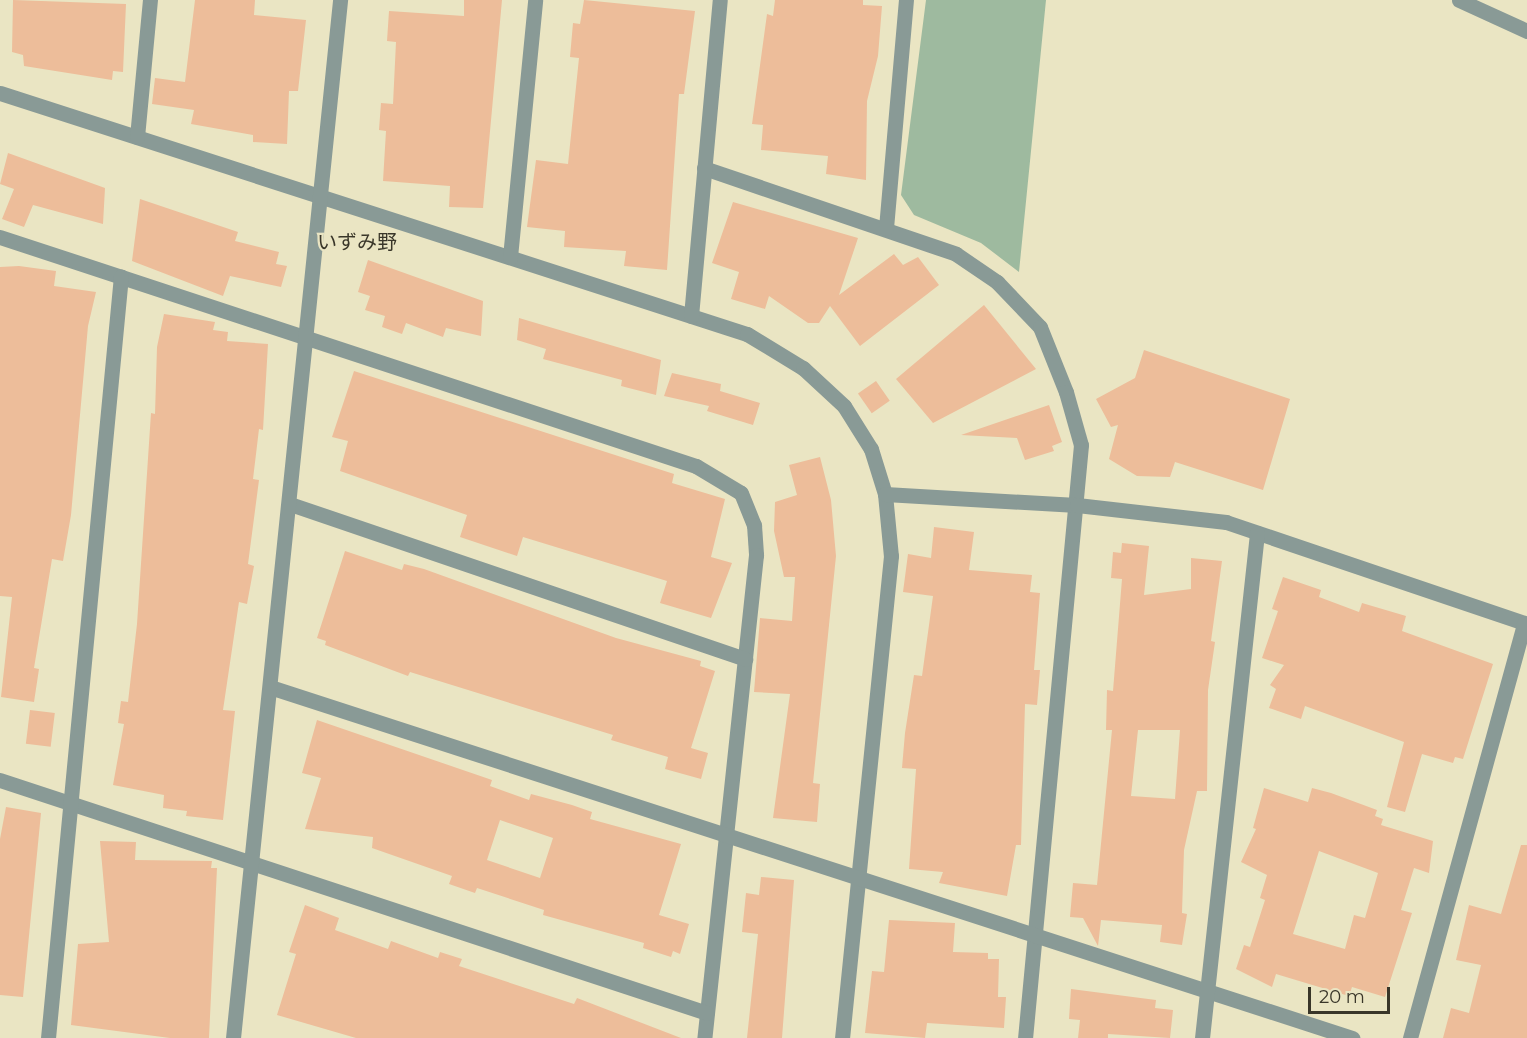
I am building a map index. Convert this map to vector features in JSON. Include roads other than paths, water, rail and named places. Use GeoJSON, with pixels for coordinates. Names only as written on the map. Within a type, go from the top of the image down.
{"type":"FeatureCollection","features":[{"type":"Feature","properties":{"kind":"street"},"geometry":{"type":"LineString","coordinates":[[137,137],[150,0]]}},
{"type":"Feature","properties":{"kind":"street"},"geometry":{"type":"LineString","coordinates":[[233,1038],[323,197],[340,0]]}},
{"type":"Feature","properties":{"kind":"street"},"geometry":{"type":"LineString","coordinates":[[510,257],[535,0]]}},
{"type":"Feature","properties":{"kind":"street"},"geometry":{"type":"LineString","coordinates":[[691,316],[720,0]]}},
{"type":"Feature","properties":{"kind":"street"},"geometry":{"type":"LineString","coordinates":[[886,228],[906,0]]}},
{"type":"Feature","properties":{"kind":"street"},"geometry":{"type":"LineString","coordinates":[[1459,0],[1527,31]]}},
{"type":"Feature","properties":{"kind":"street"},"geometry":{"type":"LineString","coordinates":[[0,93],[747,334],[803,368],[844,406],[871,449],[885,494],[891,556],[842,1038]]}},
{"type":"Feature","properties":{"kind":"street"},"geometry":{"type":"LineString","coordinates":[[704,168],[886,228],[956,254],[998,282],[1040,327],[1081,446],[1025,1038]]}},
{"type":"Feature","properties":{"kind":"street"},"geometry":{"type":"LineString","coordinates":[[0,237],[308,336],[696,466],[741,493],[754,525],[756,555],[704,1038]]}},
{"type":"Feature","properties":{"kind":"street"},"geometry":{"type":"LineString","coordinates":[[48,1038],[74,805],[121,276]]}},
{"type":"Feature","properties":{"kind":"street"},"geometry":{"type":"LineString","coordinates":[[885,494],[1077,505],[1226,522],[1526,623],[1410,1038]]}},
{"type":"Feature","properties":{"kind":"street"},"geometry":{"type":"LineString","coordinates":[[290,504],[745,659]]}},
{"type":"Feature","properties":{"kind":"street"},"geometry":{"type":"LineString","coordinates":[[1202,1038],[1257,532]]}},
{"type":"Feature","properties":{"kind":"street"},"geometry":{"type":"LineString","coordinates":[[270,687],[1036,933],[1353,1038]]}},
{"type":"Feature","properties":{"kind":"street"},"geometry":{"type":"LineString","coordinates":[[0,780],[706,1013]]}},
{"type":"Feature","properties":{"kind":"district","name":"いずみ野"},"geometry":{"type":"Point","coordinates":[357,242]}}]}
